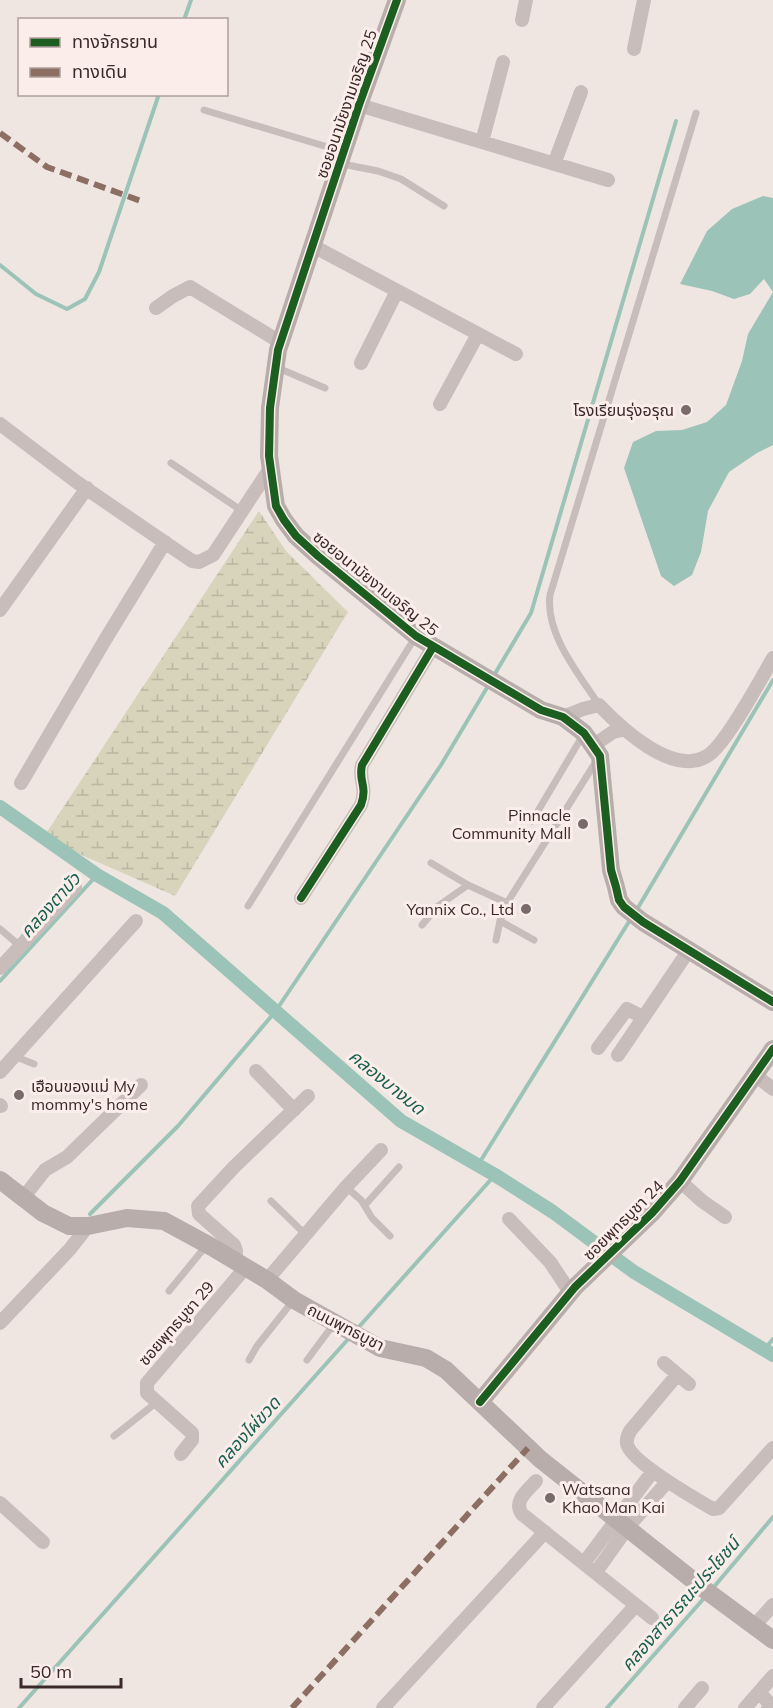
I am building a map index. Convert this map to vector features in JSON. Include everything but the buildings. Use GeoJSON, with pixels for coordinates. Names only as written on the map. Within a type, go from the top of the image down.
{"type":"FeatureCollection","features":[{"type":"Feature","properties":{"kind":"street","name":"ซอยอนามัยงามเจริญ 25"},"geometry":{"type":"LineString","coordinates":[[397,0],[359,105],[280,342],[270,408],[271,467],[276,506],[296,536],[340,576],[416,636],[541,710],[563,717],[592,745]]}},
{"type":"Feature","properties":{"kind":"street"},"geometry":{"type":"LineString","coordinates":[[522,20],[526,0]]}},
{"type":"Feature","properties":{"kind":"street"},"geometry":{"type":"LineString","coordinates":[[634,50],[644,0]]}},
{"type":"Feature","properties":{"kind":"street"},"geometry":{"type":"LineString","coordinates":[[482,142],[503,62]]}},
{"type":"Feature","properties":{"kind":"street"},"geometry":{"type":"LineString","coordinates":[[554,164],[581,92]]}},
{"type":"Feature","properties":{"kind":"street"},"geometry":{"type":"LineString","coordinates":[[359,105],[608,180]]}},
{"type":"Feature","properties":{"kind":"street"},"geometry":{"type":"LineString","coordinates":[[313,246],[516,354]]}},
{"type":"Feature","properties":{"kind":"street"},"geometry":{"type":"LineString","coordinates":[[156,308],[172,296],[190,287],[280,342]]}},
{"type":"Feature","properties":{"kind":"street"},"geometry":{"type":"LineString","coordinates":[[362,363],[397,291]]}},
{"type":"Feature","properties":{"kind":"street"},"geometry":{"type":"LineString","coordinates":[[440,404],[478,334]]}},
{"type":"Feature","properties":{"kind":"street"},"geometry":{"type":"LineString","coordinates":[[0,424],[192,561],[204,561],[219,546],[271,467]]}},
{"type":"Feature","properties":{"kind":"street"},"geometry":{"type":"LineString","coordinates":[[0,610],[87,488]]}},
{"type":"Feature","properties":{"kind":"street"},"geometry":{"type":"LineString","coordinates":[[21,783],[165,542]]}},
{"type":"Feature","properties":{"kind":"street"},"geometry":{"type":"LineString","coordinates":[[301,898],[361,805],[365,790],[361,774],[362,765],[433,648]]}},
{"type":"Feature","properties":{"kind":"street"},"geometry":{"type":"LineString","coordinates":[[563,717],[583,708],[598,705],[622,730],[675,760],[697,761],[710,755],[741,712],[773,658]]}},
{"type":"Feature","properties":{"kind":"street"},"geometry":{"type":"LineString","coordinates":[[622,730],[613,732],[592,745],[619,900],[643,922],[773,1002]]}},
{"type":"Feature","properties":{"kind":"street"},"geometry":{"type":"LineString","coordinates":[[0,968],[75,887]]}},
{"type":"Feature","properties":{"kind":"street"},"geometry":{"type":"LineString","coordinates":[[0,1072],[136,921]]}},
{"type":"Feature","properties":{"kind":"street"},"geometry":{"type":"LineString","coordinates":[[618,1054],[689,950]]}},
{"type":"Feature","properties":{"kind":"street"},"geometry":{"type":"LineString","coordinates":[[598,1048],[627,1009],[643,1017]]}},
{"type":"Feature","properties":{"kind":"street","name":"ซอยพุทธบูชา 24"},"geometry":{"type":"LineString","coordinates":[[480,1402],[573,1290],[652,1213],[681,1181],[773,1049]]}},
{"type":"Feature","properties":{"kind":"street"},"geometry":{"type":"LineString","coordinates":[[256,1071],[294,1110]]}},
{"type":"Feature","properties":{"kind":"street"},"geometry":{"type":"LineString","coordinates":[[755,1075],[773,1089]]}},
{"type":"Feature","properties":{"kind":"street"},"geometry":{"type":"LineString","coordinates":[[23,1198],[45,1170],[68,1157],[141,1085]]}},
{"type":"Feature","properties":{"kind":"street"},"geometry":{"type":"LineString","coordinates":[[240,1264],[234,1245],[199,1214],[198,1206],[234,1167],[308,1096]]}},
{"type":"Feature","properties":{"kind":"street"},"geometry":{"type":"LineString","coordinates":[[267,1280],[346,1187],[381,1150]]}},
{"type":"Feature","properties":{"kind":"street","name":"ถนนพุทธบูชา"},"geometry":{"type":"LineString","coordinates":[[0,1180],[58,1222],[69,1226],[87,1226],[127,1218],[164,1221],[267,1280],[294,1300],[380,1348],[416,1355],[436,1363],[540,1459],[773,1640]]}},
{"type":"Feature","properties":{"kind":"street"},"geometry":{"type":"LineString","coordinates":[[681,1181],[702,1201],[725,1217]]}},
{"type":"Feature","properties":{"kind":"street"},"geometry":{"type":"LineString","coordinates":[[509,1220],[550,1262],[573,1290]]}},
{"type":"Feature","properties":{"kind":"street"},"geometry":{"type":"LineString","coordinates":[[0,1323],[70,1249],[87,1226]]}},
{"type":"Feature","properties":{"kind":"street","name":"ซอยพุทธบูชา 29"},"geometry":{"type":"LineString","coordinates":[[156,1402],[146,1390],[147,1383],[209,1312],[240,1264]]}},
{"type":"Feature","properties":{"kind":"street"},"geometry":{"type":"LineString","coordinates":[[664,1363],[689,1384]]}},
{"type":"Feature","properties":{"kind":"street"},"geometry":{"type":"LineString","coordinates":[[677,1374],[627,1437],[630,1449],[667,1482],[712,1509],[719,1508],[773,1448]]}},
{"type":"Feature","properties":{"kind":"street"},"geometry":{"type":"LineString","coordinates":[[156,1402],[192,1433],[192,1440],[181,1454]]}},
{"type":"Feature","properties":{"kind":"street"},"geometry":{"type":"LineString","coordinates":[[596,1572],[653,1471]]}},
{"type":"Feature","properties":{"kind":"street"},"geometry":{"type":"LineString","coordinates":[[536,1481],[518,1503],[522,1514],[652,1618]]}},
{"type":"Feature","properties":{"kind":"street"},"geometry":{"type":"LineString","coordinates":[[584,1563],[667,1482]]}},
{"type":"Feature","properties":{"kind":"street"},"geometry":{"type":"LineString","coordinates":[[0,1503],[43,1542]]}},
{"type":"Feature","properties":{"kind":"street"},"geometry":{"type":"LineString","coordinates":[[383,1708],[545,1532]]}},
{"type":"Feature","properties":{"kind":"street"},"geometry":{"type":"LineString","coordinates":[[543,1708],[636,1605]]}},
{"type":"Feature","properties":{"kind":"street"},"geometry":{"type":"LineString","coordinates":[[754,1626],[773,1605]]}},
{"type":"Feature","properties":{"kind":"street"},"geometry":{"type":"LineString","coordinates":[[745,1708],[773,1676]]}},
{"type":"Feature","properties":{"kind":"street"},"geometry":{"type":"LineString","coordinates":[[685,1708],[702,1688]]}},
{"type":"Feature","properties":{"kind":"street"},"geometry":{"type":"LineString","coordinates":[[759,1692],[769,1703],[768,1708]]}},
{"type":"Feature","properties":{"kind":"lane"},"geometry":{"type":"LineString","coordinates":[[204,110],[401,179],[444,206]]}},
{"type":"Feature","properties":{"kind":"lane"},"geometry":{"type":"LineString","coordinates":[[598,705],[558,639],[550,613],[550,595],[696,113]]}},
{"type":"Feature","properties":{"kind":"lane"},"geometry":{"type":"LineString","coordinates":[[276,367],[325,388]]}},
{"type":"Feature","properties":{"kind":"lane"},"geometry":{"type":"LineString","coordinates":[[171,463],[242,511]]}},
{"type":"Feature","properties":{"kind":"lane"},"geometry":{"type":"LineString","coordinates":[[248,906],[416,636]]}},
{"type":"Feature","properties":{"kind":"lane"},"geometry":{"type":"LineString","coordinates":[[532,821],[592,745]]}},
{"type":"Feature","properties":{"kind":"lane"},"geometry":{"type":"LineString","coordinates":[[496,940],[507,903],[592,745]]}},
{"type":"Feature","properties":{"kind":"lane"},"geometry":{"type":"LineString","coordinates":[[431,863],[468,885],[507,903]]}},
{"type":"Feature","properties":{"kind":"lane"},"geometry":{"type":"LineString","coordinates":[[422,925],[438,906],[468,885]]}},
{"type":"Feature","properties":{"kind":"lane"},"geometry":{"type":"LineString","coordinates":[[500,921],[534,940]]}},
{"type":"Feature","properties":{"kind":"lane"},"geometry":{"type":"LineString","coordinates":[[0,929],[20,946]]}},
{"type":"Feature","properties":{"kind":"lane"},"geometry":{"type":"LineString","coordinates":[[14,1056],[34,1064]]}},
{"type":"Feature","properties":{"kind":"lane"},"geometry":{"type":"LineString","coordinates":[[365,1205],[399,1167]]}},
{"type":"Feature","properties":{"kind":"lane"},"geometry":{"type":"LineString","coordinates":[[346,1187],[365,1205],[372,1218],[390,1236]]}},
{"type":"Feature","properties":{"kind":"lane"},"geometry":{"type":"LineString","coordinates":[[271,1201],[306,1234]]}},
{"type":"Feature","properties":{"kind":"lane"},"geometry":{"type":"LineString","coordinates":[[169,1291],[208,1245]]}},
{"type":"Feature","properties":{"kind":"lane"},"geometry":{"type":"LineString","coordinates":[[249,1360],[257,1346],[294,1300]]}},
{"type":"Feature","properties":{"kind":"lane"},"geometry":{"type":"LineString","coordinates":[[307,1360],[342,1326]]}},
{"type":"Feature","properties":{"kind":"lane"},"geometry":{"type":"LineString","coordinates":[[114,1436],[156,1402]]}},
{"type":"Feature","properties":{"kind":"green space"},"geometry":{"type":"Polygon","coordinates":[[[259,511],[286,551],[348,612],[175,896],[43,838],[259,511]]]}},
{"type":"Feature","properties":{"kind":"water"},"geometry":{"type":"Polygon","coordinates":[[[763,196],[773,198],[773,292],[764,279],[750,294],[734,299],[712,291],[680,284],[707,231],[732,209],[763,196]]]}},
{"type":"Feature","properties":{"kind":"water"},"geometry":{"type":"Polygon","coordinates":[[[773,292],[773,445],[729,472],[708,511],[701,552],[692,575],[674,586],[661,576],[624,468],[633,442],[656,431],[682,430],[707,422],[726,405],[742,361],[748,334],[773,292]]]}},
{"type":"Feature","properties":{"kind":"waterway"},"geometry":{"type":"LineString","coordinates":[[185,18],[191,0]]}},
{"type":"Feature","properties":{"kind":"waterway"},"geometry":{"type":"LineString","coordinates":[[0,265],[36,294],[67,309],[85,299],[99,272],[158,96]]}},
{"type":"Feature","properties":{"kind":"waterway"},"geometry":{"type":"LineString","coordinates":[[493,677],[531,613],[676,121]]}},
{"type":"Feature","properties":{"kind":"waterway"},"geometry":{"type":"LineString","coordinates":[[636,911],[773,680]]}},
{"type":"Feature","properties":{"kind":"waterway"},"geometry":{"type":"LineString","coordinates":[[90,1214],[178,1126],[275,1012],[441,765],[488,686]]}},
{"type":"Feature","properties":{"kind":"waterway","name":"คลองบางมด"},"geometry":{"type":"LineString","coordinates":[[0,807],[97,875],[163,913],[401,1121],[495,1175],[553,1212],[634,1272],[773,1355]]}},
{"type":"Feature","properties":{"kind":"waterway","name":"คลองตาบัว"},"geometry":{"type":"LineString","coordinates":[[0,981],[97,875]]}},
{"type":"Feature","properties":{"kind":"waterway"},"geometry":{"type":"LineString","coordinates":[[478,1165],[630,920]]}},
{"type":"Feature","properties":{"kind":"waterway","name":"คลองไผ่ขวด"},"geometry":{"type":"LineString","coordinates":[[357,1329],[495,1175]]}},
{"type":"Feature","properties":{"kind":"waterway","name":"คลองไผ่ขวด"},"geometry":{"type":"LineString","coordinates":[[19,1708],[350,1337]]}},
{"type":"Feature","properties":{"kind":"waterway"},"geometry":{"type":"LineString","coordinates":[[764,1350],[773,1339]]}},
{"type":"Feature","properties":{"kind":"waterway","name":"คลองสาธารณะประโยชน์"},"geometry":{"type":"LineString","coordinates":[[713,1588],[773,1517]]}},
{"type":"Feature","properties":{"kind":"waterway","name":"คลองสาธารณะประโยชน์"},"geometry":{"type":"LineString","coordinates":[[607,1708],[706,1596]]}},
{"type":"Feature","properties":{"kind":"marked path"},"geometry":{"type":"LineString","coordinates":[[0,133],[47,167],[141,201]]}},
{"type":"Feature","properties":{"kind":"marked path"},"geometry":{"type":"LineString","coordinates":[[292,1708],[528,1448]]}},
{"type":"Feature","properties":{"kind":"cycle path"},"geometry":{"type":"LineString","coordinates":[[397,0],[359,105],[278,350],[270,408],[269,456],[276,506],[296,536],[416,636],[541,710],[563,717],[584,733],[600,756],[611,870],[619,900],[643,922],[773,1002]]}},
{"type":"Feature","properties":{"kind":"cycle path"},"geometry":{"type":"LineString","coordinates":[[301,898],[361,805],[364,793],[362,765],[433,647]]}},
{"type":"Feature","properties":{"kind":"cycle path"},"geometry":{"type":"LineString","coordinates":[[480,1402],[575,1287],[652,1213],[680,1181],[773,1049]]}},
{"type":"Feature","properties":{"kind":"place","name":"โรงเรียนรุ่งอรุณ"},"geometry":{"type":"Point","coordinates":[686,410]}},
{"type":"Feature","properties":{"kind":"place","name":"Pinnacle Community Mall"},"geometry":{"type":"Point","coordinates":[583,824]}},
{"type":"Feature","properties":{"kind":"place","name":"Yannix Co., Ltd"},"geometry":{"type":"Point","coordinates":[526,909]}},
{"type":"Feature","properties":{"kind":"place","name":"เฮือนของแม่ My mommy's home"},"geometry":{"type":"Point","coordinates":[19,1095]}},
{"type":"Feature","properties":{"kind":"place","name":"Watsana Khao Man Kai"},"geometry":{"type":"Point","coordinates":[550,1498]}}]}
